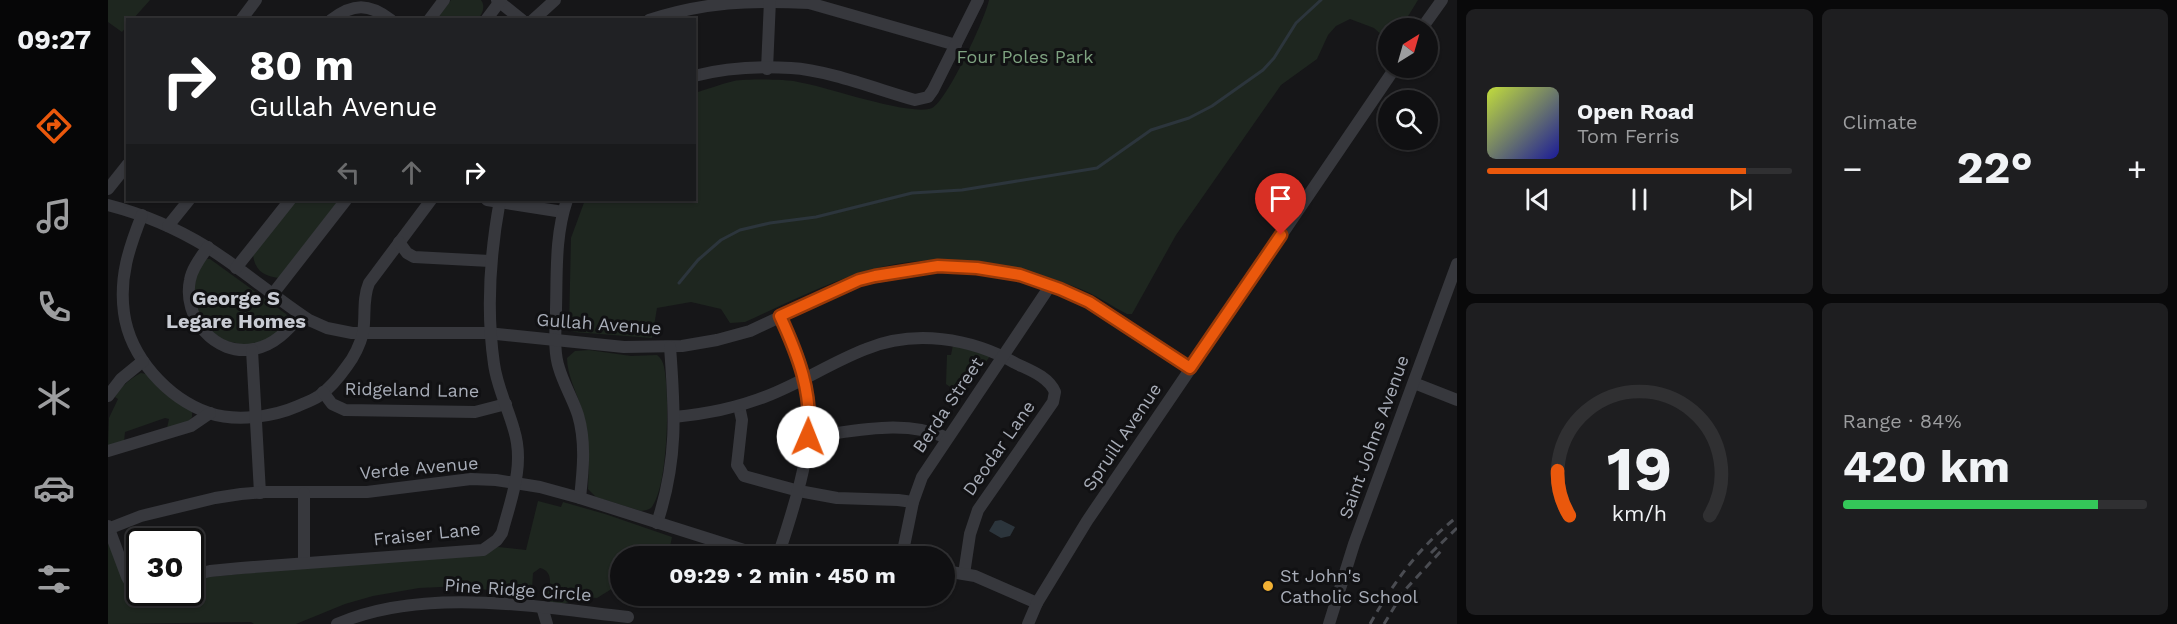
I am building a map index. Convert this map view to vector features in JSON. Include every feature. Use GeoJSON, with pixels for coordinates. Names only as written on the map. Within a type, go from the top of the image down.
{"type":"FeatureCollection","features":[{"type":"Feature","properties":{"kind":"street"},"geometry":{"type":"LineString","coordinates":[[242,18],[256,0]]}},
{"type":"Feature","properties":{"kind":"street"},"geometry":{"type":"LineString","coordinates":[[430,18],[444,0]]}},
{"type":"Feature","properties":{"kind":"street"},"geometry":{"type":"LineString","coordinates":[[535,18],[555,0]]}},
{"type":"Feature","properties":{"kind":"street"},"geometry":{"type":"LineString","coordinates":[[656,18],[710,3],[734,0],[809,3],[956,45]]}},
{"type":"Feature","properties":{"kind":"street"},"geometry":{"type":"LineString","coordinates":[[767,69],[770,0]]}},
{"type":"Feature","properties":{"kind":"street"},"geometry":{"type":"LineString","coordinates":[[696,76],[737,69],[791,68],[817,72],[915,100],[922,99],[933,90],[978,0]]}},
{"type":"Feature","properties":{"kind":"street"},"geometry":{"type":"LineString","coordinates":[[1429,18],[1442,0]]}},
{"type":"Feature","properties":{"kind":"street"},"geometry":{"type":"LineString","coordinates":[[487,18],[499,1],[520,18]]}},
{"type":"Feature","properties":{"kind":"street"},"geometry":{"type":"LineString","coordinates":[[333,18],[342,11],[367,7],[388,18]]}},
{"type":"Feature","properties":{"kind":"street","name":"Spruill Avenue"},"geometry":{"type":"LineString","coordinates":[[1028,624],[1037,603],[1087,520],[1388,78]]}},
{"type":"Feature","properties":{"kind":"street"},"geometry":{"type":"LineString","coordinates":[[108,189],[126,166]]}},
{"type":"Feature","properties":{"kind":"street"},"geometry":{"type":"LineString","coordinates":[[168,226],[188,201]]}},
{"type":"Feature","properties":{"kind":"street"},"geometry":{"type":"LineString","coordinates":[[236,268],[289,201]]}},
{"type":"Feature","properties":{"kind":"street"},"geometry":{"type":"LineString","coordinates":[[272,295],[345,201]]}},
{"type":"Feature","properties":{"kind":"street"},"geometry":{"type":"LineString","coordinates":[[142,215],[127,255],[123,274],[123,296],[124,314],[129,333],[143,362],[175,395],[210,413],[254,417],[285,412],[319,396],[346,368],[354,356],[363,333],[366,291],[369,283],[429,201]]}},
{"type":"Feature","properties":{"kind":"street","name":"Fraiser Lane"},"geometry":{"type":"LineString","coordinates":[[204,573],[303,563],[483,550],[497,540],[502,533],[516,483],[519,462],[515,432],[496,374],[491,333],[490,261],[496,201]]}},
{"type":"Feature","properties":{"kind":"street"},"geometry":{"type":"LineString","coordinates":[[502,201],[563,212]]}},
{"type":"Feature","properties":{"kind":"street"},"geometry":{"type":"LineString","coordinates":[[567,201],[557,244],[556,340],[559,367],[578,416],[582,437],[584,459],[580,498]]}},
{"type":"Feature","properties":{"kind":"street","name":"Gullah Avenue"},"geometry":{"type":"LineString","coordinates":[[108,205],[142,215],[208,247],[301,315],[327,328],[363,333],[491,333],[624,347],[670,347],[717,340],[750,331],[859,280],[938,266],[977,268],[1020,275],[1050,286],[1089,302],[1190,368]]}},
{"type":"Feature","properties":{"kind":"street"},"geometry":{"type":"LineString","coordinates":[[399,242],[407,253],[414,257],[490,261]]}},
{"type":"Feature","properties":{"kind":"street"},"geometry":{"type":"LineString","coordinates":[[208,247],[190,278],[188,297],[190,311],[199,326],[223,346],[240,351],[252,350],[271,343],[286,333],[301,315]]}},
{"type":"Feature","properties":{"kind":"street","name":"Saint Johns Avenue"},"geometry":{"type":"LineString","coordinates":[[1329,624],[1354,544],[1457,264]]}},
{"type":"Feature","properties":{"kind":"street","name":"Berda Street"},"geometry":{"type":"LineString","coordinates":[[904,546],[913,502],[922,477],[1050,286]]}},
{"type":"Feature","properties":{"kind":"street"},"geometry":{"type":"LineString","coordinates":[[780,316],[796,351],[805,380],[808,403],[808,437],[799,491],[781,546]]}},
{"type":"Feature","properties":{"kind":"street","name":"Deodar Lane"},"geometry":{"type":"LineString","coordinates":[[674,417],[711,413],[739,406],[805,380],[866,349],[900,340],[943,339],[969,344],[1003,356],[1046,379],[1055,392],[1053,402],[978,510],[970,534],[964,574]]}},
{"type":"Feature","properties":{"kind":"street"},"geometry":{"type":"LineString","coordinates":[[657,523],[671,470],[674,417],[670,347]]}},
{"type":"Feature","properties":{"kind":"street"},"geometry":{"type":"LineString","coordinates":[[252,350],[260,493]]}},
{"type":"Feature","properties":{"kind":"street"},"geometry":{"type":"LineString","coordinates":[[108,396],[121,379],[143,362]]}},
{"type":"Feature","properties":{"kind":"street"},"geometry":{"type":"LineString","coordinates":[[1414,383],[1457,400]]}},
{"type":"Feature","properties":{"kind":"street","name":"Ridgeland Lane"},"geometry":{"type":"LineString","coordinates":[[323,392],[332,404],[345,410],[475,412],[506,404]]}},
{"type":"Feature","properties":{"kind":"street"},"geometry":{"type":"LineString","coordinates":[[739,406],[742,420],[737,465],[744,476],[799,491],[837,498],[913,502]]}},
{"type":"Feature","properties":{"kind":"street"},"geometry":{"type":"LineString","coordinates":[[108,452],[191,426],[210,413]]}},
{"type":"Feature","properties":{"kind":"street"},"geometry":{"type":"LineString","coordinates":[[808,437],[888,428],[921,429],[947,438]]}},
{"type":"Feature","properties":{"kind":"street","name":"Verde Avenue"},"geometry":{"type":"LineString","coordinates":[[108,528],[132,519],[215,498],[260,493],[367,492],[471,479],[516,483],[580,498],[731,546]]}},
{"type":"Feature","properties":{"kind":"street"},"geometry":{"type":"LineString","coordinates":[[303,563],[304,493]]}},
{"type":"Feature","properties":{"kind":"street"},"geometry":{"type":"LineString","coordinates":[[108,528],[126,573]]}},
{"type":"Feature","properties":{"kind":"street"},"geometry":{"type":"LineString","coordinates":[[955,573],[975,576],[1037,603]]}},
{"type":"Feature","properties":{"kind":"street","name":"Pine Ridge Circle"},"geometry":{"type":"LineString","coordinates":[[337,624],[386,608],[462,602],[542,607],[628,617]]}},
{"type":"Feature","properties":{"kind":"street"},"geometry":{"type":"LineString","coordinates":[[542,607],[547,624]]}},
{"type":"Feature","properties":{"kind":"green space"},"geometry":{"type":"Polygon","coordinates":[[[108,0],[150,0],[134,18],[126,18],[126,27],[122,32],[108,22],[108,0]]]}},
{"type":"Feature","properties":{"kind":"green space"},"geometry":{"type":"Polygon","coordinates":[[[451,0],[481,0],[483,5],[479,18],[438,18],[451,0]]]}},
{"type":"Feature","properties":{"kind":"green space","name":"Four Poles Park"},"geometry":{"type":"Polygon","coordinates":[[[989,0],[1418,0],[1407,18],[1378,18],[1378,32],[1350,19],[1336,26],[1328,35],[1317,59],[1281,85],[1176,235],[1132,314],[1127,314],[1084,291],[1030,272],[981,262],[931,260],[906,262],[863,272],[745,322],[730,323],[721,309],[691,302],[657,308],[652,338],[574,332],[569,327],[571,238],[585,201],[696,201],[696,93],[734,81],[784,80],[887,105],[921,110],[932,108],[947,91],[973,41],[989,0]]]}},
{"type":"Feature","properties":{"kind":"green space"},"geometry":{"type":"Polygon","coordinates":[[[294,201],[338,201],[279,278],[261,272],[253,255],[294,201]]]}},
{"type":"Feature","properties":{"kind":"green space"},"geometry":{"type":"Polygon","coordinates":[[[207,259],[286,314],[289,318],[288,324],[279,335],[251,346],[226,341],[205,326],[193,299],[197,270],[207,259]]]}},
{"type":"Feature","properties":{"kind":"green space"},"geometry":{"type":"Polygon","coordinates":[[[953,345],[990,356],[963,396],[946,384],[947,355],[951,355],[953,345]]]}},
{"type":"Feature","properties":{"kind":"green space"},"geometry":{"type":"Polygon","coordinates":[[[589,350],[631,356],[657,355],[663,363],[667,397],[665,459],[658,494],[652,507],[648,510],[641,511],[596,497],[588,489],[587,432],[567,358],[575,351],[589,350]]]}},
{"type":"Feature","properties":{"kind":"green space"},"geometry":{"type":"Polygon","coordinates":[[[141,373],[146,374],[192,412],[192,417],[188,422],[167,428],[169,419],[165,418],[125,432],[124,442],[108,445],[109,418],[118,399],[115,397],[126,383],[141,373]]]}},
{"type":"Feature","properties":{"kind":"green space"},"geometry":{"type":"Polygon","coordinates":[[[538,501],[561,507],[563,502],[672,537],[670,546],[610,546],[610,590],[597,598],[583,597],[563,604],[550,602],[547,594],[550,583],[549,575],[540,568],[533,573],[532,589],[528,585],[522,592],[525,596],[513,601],[501,592],[461,586],[419,588],[373,596],[345,604],[296,624],[254,624],[251,622],[108,624],[108,540],[126,569],[126,606],[204,606],[204,578],[498,547],[526,550],[538,501]]]}},
{"type":"Feature","properties":{"kind":"shaded area"},"geometry":{"type":"Polygon","coordinates":[[[1001,520],[1015,527],[1010,536],[1001,538],[989,531],[995,521],[1001,520]]]}},
{"type":"Feature","properties":{"kind":"waterway"},"geometry":{"type":"LineString","coordinates":[[679,283],[698,260],[721,240],[740,230],[770,223],[816,217],[912,193],[962,190],[1097,168],[1151,130],[1189,118],[1212,106],[1263,70],[1274,58],[1296,23],[1321,0]]}},
{"type":"Feature","properties":{"kind":"railway"},"geometry":{"type":"LineString","coordinates":[[1370,624],[1408,566],[1431,540],[1457,517]]}},
{"type":"Feature","properties":{"kind":"railway"},"geometry":{"type":"LineString","coordinates":[[1431,553],[1457,528]]}},
{"type":"Feature","properties":{"kind":"railway"},"geometry":{"type":"LineString","coordinates":[[1384,624],[1404,591],[1441,551]]}},
{"type":"Feature","properties":{"kind":"place","name":"St John's Catholic School"},"geometry":{"type":"Point","coordinates":[1268,586]}},
{"type":"Feature","properties":{"kind":"district","name":"George S Legare Homes"},"geometry":{"type":"Point","coordinates":[236,310]}},
{"type":"Feature","properties":{"kind":"route"},"geometry":{"type":"LineString","coordinates":[[808,437],[808,403],[804,374],[780,316],[859,280],[938,266],[977,268],[1020,275],[1089,302],[1190,368],[1281,235]]}}]}
